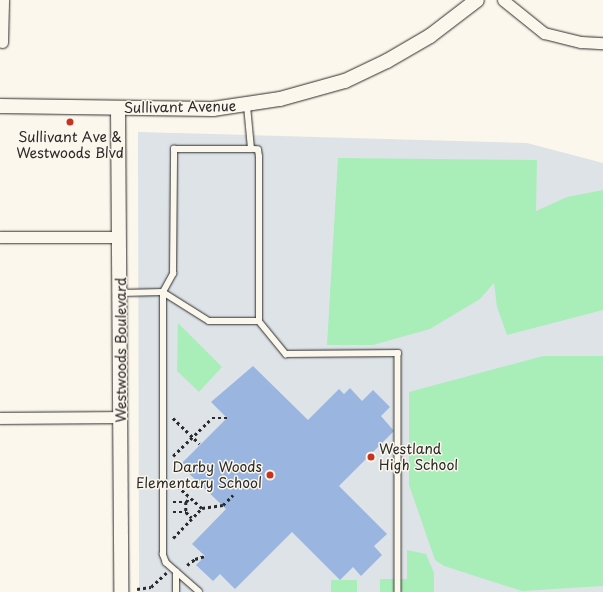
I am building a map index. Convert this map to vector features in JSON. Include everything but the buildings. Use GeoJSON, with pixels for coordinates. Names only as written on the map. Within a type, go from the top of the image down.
{"type":"FeatureCollection","features":[{"type":"Feature","properties":{"kind":"street"},"geometry":{"type":"LineString","coordinates":[[2,0],[2,42]]}},
{"type":"Feature","properties":{"kind":"street","name":"Sullivant Avenue"},"geometry":{"type":"LineString","coordinates":[[0,106],[118,108],[247,106],[344,81],[366,71],[430,36],[477,0]]}},
{"type":"Feature","properties":{"kind":"street"},"geometry":{"type":"LineString","coordinates":[[503,0],[544,34],[581,42],[603,43]]}},
{"type":"Feature","properties":{"kind":"street","name":"Westwoods Boulevard"},"geometry":{"type":"LineString","coordinates":[[118,108],[121,293],[121,592]]}},
{"type":"Feature","properties":{"kind":"street"},"geometry":{"type":"LineString","coordinates":[[0,237],[119,237]]}},
{"type":"Feature","properties":{"kind":"street"},"geometry":{"type":"LineString","coordinates":[[0,418],[121,417]]}},
{"type":"Feature","properties":{"kind":"lane"},"geometry":{"type":"LineString","coordinates":[[247,106],[251,149]]}},
{"type":"Feature","properties":{"kind":"lane"},"geometry":{"type":"LineString","coordinates":[[199,592],[171,568],[163,556],[163,292],[173,274],[174,149],[258,150],[259,321],[286,354],[398,353],[398,592]]}},
{"type":"Feature","properties":{"kind":"lane"},"geometry":{"type":"LineString","coordinates":[[121,293],[163,292],[209,321],[259,321]]}},
{"type":"Feature","properties":{"kind":"lane"},"geometry":{"type":"LineString","coordinates":[[176,572],[176,592]]}},
{"type":"Feature","properties":{"kind":"path"},"geometry":{"type":"LineString","coordinates":[[173,418],[200,444]]}},
{"type":"Feature","properties":{"kind":"path"},"geometry":{"type":"LineString","coordinates":[[173,456],[212,418],[227,418]]}},
{"type":"Feature","properties":{"kind":"path"},"geometry":{"type":"LineString","coordinates":[[173,482],[202,508]]}},
{"type":"Feature","properties":{"kind":"path"},"geometry":{"type":"LineString","coordinates":[[173,538],[202,508],[223,506],[233,494]]}},
{"type":"Feature","properties":{"kind":"path"},"geometry":{"type":"LineString","coordinates":[[190,497],[186,502],[186,512],[192,518]]}},
{"type":"Feature","properties":{"kind":"path"},"geometry":{"type":"LineString","coordinates":[[173,502],[186,502]]}},
{"type":"Feature","properties":{"kind":"path"},"geometry":{"type":"LineString","coordinates":[[173,512],[186,512]]}},
{"type":"Feature","properties":{"kind":"path"},"geometry":{"type":"LineString","coordinates":[[187,565],[205,556]]}},
{"type":"Feature","properties":{"kind":"path"},"geometry":{"type":"LineString","coordinates":[[137,588],[151,587],[171,568]]}},
{"type":"Feature","properties":{"kind":"shaded area","name":"Westland High School"},"geometry":{"type":"Polygon","coordinates":[[[138,132],[527,143],[603,163],[603,592],[139,592],[138,132]]]}},
{"type":"Feature","properties":{"kind":"green space"},"geometry":{"type":"Polygon","coordinates":[[[338,158],[537,160],[536,211],[567,197],[603,190],[603,310],[507,335],[497,307],[494,283],[480,299],[430,329],[373,345],[327,345],[338,158]]]}},
{"type":"Feature","properties":{"kind":"green space"},"geometry":{"type":"Polygon","coordinates":[[[178,323],[222,367],[199,392],[177,371],[178,323]]]}},
{"type":"Feature","properties":{"kind":"green space"},"geometry":{"type":"Polygon","coordinates":[[[543,356],[603,356],[603,586],[522,591],[444,566],[435,560],[409,485],[409,392],[543,356]]]}},
{"type":"Feature","properties":{"kind":"green space"},"geometry":{"type":"Polygon","coordinates":[[[407,550],[426,554],[434,573],[434,592],[380,592],[380,579],[407,579],[407,550]]]}},
{"type":"Feature","properties":{"kind":"green space"},"geometry":{"type":"Polygon","coordinates":[[[331,580],[357,580],[357,592],[331,592],[331,580]]]}},
{"type":"Feature","properties":{"kind":"place","name":"Sullivant Ave & Westwoods Blvd"},"geometry":{"type":"Point","coordinates":[70,122]}},
{"type":"Feature","properties":{"kind":"place","name":"Westland High School"},"geometry":{"type":"Point","coordinates":[371,457]}},
{"type":"Feature","properties":{"kind":"place","name":"Darby Woods Elementary School"},"geometry":{"type":"Point","coordinates":[270,475]}}]}
